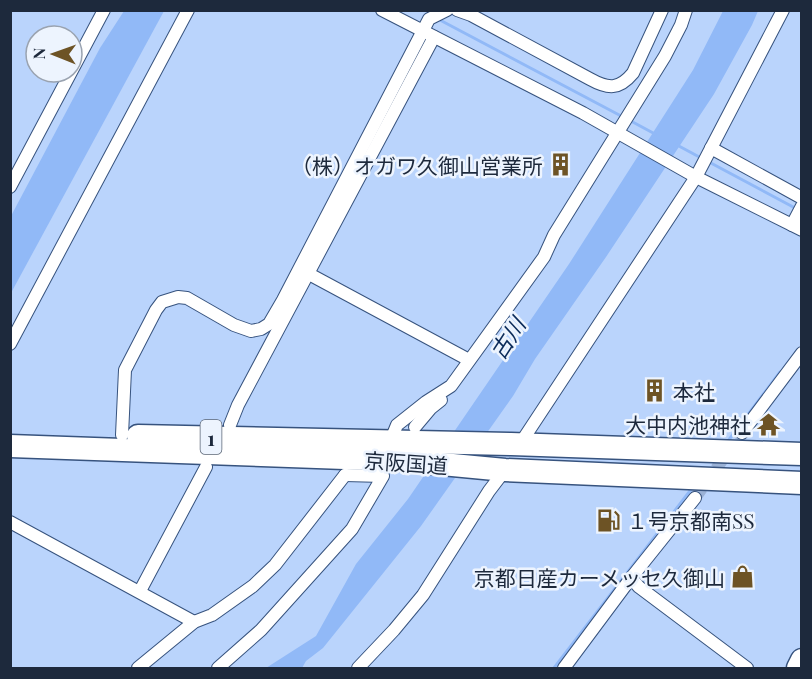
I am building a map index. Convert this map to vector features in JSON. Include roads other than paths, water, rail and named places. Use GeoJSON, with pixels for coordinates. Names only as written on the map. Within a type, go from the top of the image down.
{"type":"FeatureCollection","features":[{"type":"Feature","properties":{"kind":"highway","name":"京阪国道"},"geometry":{"type":"LineString","coordinates":[[10,433],[404,443],[745,443],[801,454]]}},
{"type":"Feature","properties":{"kind":"highway","name":"京阪国道"},"geometry":{"type":"LineString","coordinates":[[10,446],[338,466],[404,443],[500,470],[801,483]]}},
{"type":"Feature","properties":{"kind":"highway"},"geometry":{"type":"LineString","coordinates":[[798,669],[801,660]]}},
{"type":"Feature","properties":{"kind":"street"},"geometry":{"type":"LineString","coordinates":[[10,187],[104,10]]}},
{"type":"Feature","properties":{"kind":"street"},"geometry":{"type":"LineString","coordinates":[[10,344],[188,10]]}},
{"type":"Feature","properties":{"kind":"street"},"geometry":{"type":"LineString","coordinates":[[382,10],[796,227],[801,206]]}},
{"type":"Feature","properties":{"kind":"street"},"geometry":{"type":"LineString","coordinates":[[230,425],[238,405],[309,274],[428,35],[429,19],[447,10]]}},
{"type":"Feature","properties":{"kind":"street"},"geometry":{"type":"LineString","coordinates":[[457,10],[471,15],[608,87],[626,82],[633,73],[662,10]]}},
{"type":"Feature","properties":{"kind":"street"},"geometry":{"type":"LineString","coordinates":[[404,443],[431,408],[447,395],[469,360],[544,257],[554,235],[621,134],[665,56],[686,10]]}},
{"type":"Feature","properties":{"kind":"street"},"geometry":{"type":"LineString","coordinates":[[515,444],[711,148],[783,10]]}},
{"type":"Feature","properties":{"kind":"street"},"geometry":{"type":"LineString","coordinates":[[122,435],[125,370],[162,302],[178,297],[187,298],[234,325],[251,331],[269,324],[428,35]]}},
{"type":"Feature","properties":{"kind":"street"},"geometry":{"type":"LineString","coordinates":[[711,148],[801,198]]}},
{"type":"Feature","properties":{"kind":"street"},"geometry":{"type":"LineString","coordinates":[[309,274],[469,360]]}},
{"type":"Feature","properties":{"kind":"street"},"geometry":{"type":"LineString","coordinates":[[745,443],[761,407],[801,353]]}},
{"type":"Feature","properties":{"kind":"street"},"geometry":{"type":"LineString","coordinates":[[404,443],[397,425],[451,386]]}},
{"type":"Feature","properties":{"kind":"street"},"geometry":{"type":"LineString","coordinates":[[745,443],[761,407]]}},
{"type":"Feature","properties":{"kind":"street"},"geometry":{"type":"LineString","coordinates":[[138,669],[194,622],[212,615],[235,601],[261,579],[294,542],[338,466],[383,476],[352,529],[261,630],[218,669]]}},
{"type":"Feature","properties":{"kind":"street"},"geometry":{"type":"LineString","coordinates":[[140,591],[206,467]]}},
{"type":"Feature","properties":{"kind":"street"},"geometry":{"type":"LineString","coordinates":[[358,669],[423,595],[500,470]]}},
{"type":"Feature","properties":{"kind":"street"},"geometry":{"type":"LineString","coordinates":[[346,534],[346,525],[378,479]]}},
{"type":"Feature","properties":{"kind":"street"},"geometry":{"type":"LineString","coordinates":[[564,669],[631,578],[695,498]]}},
{"type":"Feature","properties":{"kind":"street"},"geometry":{"type":"LineString","coordinates":[[10,522],[194,622]]}},
{"type":"Feature","properties":{"kind":"street"},"geometry":{"type":"LineString","coordinates":[[631,578],[639,587],[744,667]]}},
{"type":"Feature","properties":{"kind":"water"},"geometry":{"type":"Polygon","coordinates":[[[124,11],[164,11],[11,293],[11,216],[81,84],[84,84],[84,78],[124,11]]]}},
{"type":"Feature","properties":{"kind":"water"},"geometry":{"type":"Polygon","coordinates":[[[723,11],[758,11],[714,94],[535,359],[513,396],[421,526],[323,648],[306,661],[302,668],[266,668],[316,636],[356,564],[408,499],[569,264],[693,70],[723,11]]]}},
{"type":"Feature","properties":{"kind":"waterway"},"geometry":{"type":"LineString","coordinates":[[438,19],[623,117]]}},
{"type":"Feature","properties":{"kind":"waterway"},"geometry":{"type":"LineString","coordinates":[[629,120],[655,134]]}},
{"type":"Feature","properties":{"kind":"waterway"},"geometry":{"type":"LineString","coordinates":[[677,145],[703,159]]}},
{"type":"Feature","properties":{"kind":"waterway"},"geometry":{"type":"LineString","coordinates":[[709,162],[795,208]]}},
{"type":"Feature","properties":{"kind":"waterway"},"geometry":{"type":"LineString","coordinates":[[728,441],[780,372]]}},
{"type":"Feature","properties":{"kind":"waterway"},"geometry":{"type":"LineString","coordinates":[[554,668],[693,487]]}},
{"type":"Feature","properties":{"kind":"tunnel"},"geometry":{"type":"LineString","coordinates":[[695,498],[742,433]]}},
{"type":"Feature","properties":{"kind":"place","name":"（株）オガワ久御山営業所"},"geometry":{"type":"Point","coordinates":[561,165]}},
{"type":"Feature","properties":{"kind":"place","name":"本社"},"geometry":{"type":"Point","coordinates":[655,391]}},
{"type":"Feature","properties":{"kind":"place","name":"大中内池神社"},"geometry":{"type":"Point","coordinates":[769,424]}},
{"type":"Feature","properties":{"kind":"place","name":"１号京都南SS"},"geometry":{"type":"Point","coordinates":[609,520]}},
{"type":"Feature","properties":{"kind":"place","name":"京都日産カーメッセ久御山"},"geometry":{"type":"Point","coordinates":[743,577]}},
{"type":"Feature","properties":{"kind":"water label","name":"古川"},"geometry":{"type":"Point","coordinates":[507,338]}}]}
